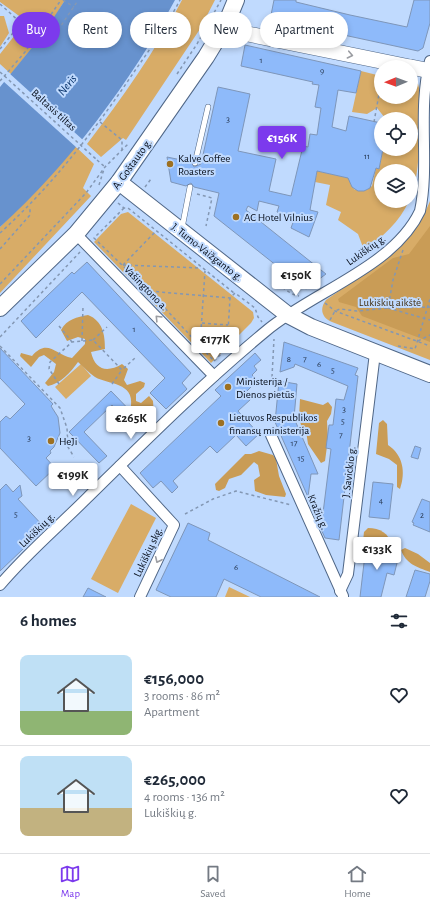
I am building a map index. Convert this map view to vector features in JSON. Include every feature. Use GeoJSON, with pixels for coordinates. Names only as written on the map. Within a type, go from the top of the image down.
{"type":"FeatureCollection","features":[{"type":"Feature","properties":{"kind":"main road","name":"A. Goštauto g."},"geometry":{"type":"LineString","coordinates":[[231,12],[236,0]]}},
{"type":"Feature","properties":{"kind":"main road"},"geometry":{"type":"LineString","coordinates":[[252,35],[376,60]]}},
{"type":"Feature","properties":{"kind":"main road","name":"A. Goštauto g."},"geometry":{"type":"LineString","coordinates":[[0,308],[86,238],[120,182],[160,126],[210,48]]}},
{"type":"Feature","properties":{"kind":"main road"},"geometry":{"type":"LineString","coordinates":[[418,67],[429,68]]}},
{"type":"Feature","properties":{"kind":"main road","name":"J. Tumo-Vaižganto g."},"geometry":{"type":"LineString","coordinates":[[120,182],[288,314],[311,327],[430,374]]}},
{"type":"Feature","properties":{"kind":"street","name":"Lukiškių g."},"geometry":{"type":"LineString","coordinates":[[0,584],[120,466],[211,373],[288,314],[316,298],[375,259],[407,233],[414,224],[426,196],[430,180],[429,68]]}},
{"type":"Feature","properties":{"kind":"street","name":"Vašingtono a."},"geometry":{"type":"LineString","coordinates":[[86,238],[211,373]]}},
{"type":"Feature","properties":{"kind":"street","name":"J. Savickio g."},"geometry":{"type":"LineString","coordinates":[[342,594],[348,574],[375,353]]}},
{"type":"Feature","properties":{"kind":"street","name":"Kražių g."},"geometry":{"type":"LineString","coordinates":[[271,435],[342,594]]}},
{"type":"Feature","properties":{"kind":"street","name":"Lukiškių skg."},"geometry":{"type":"LineString","coordinates":[[120,466],[174,525],[140,597]]}},
{"type":"Feature","properties":{"kind":"lane"},"geometry":{"type":"LineString","coordinates":[[195,163],[208,107]]}},
{"type":"Feature","properties":{"kind":"lane"},"geometry":{"type":"LineString","coordinates":[[182,231],[190,189]]}},
{"type":"Feature","properties":{"kind":"path"},"geometry":{"type":"LineString","coordinates":[[53,12],[62,0],[74,6]]}},
{"type":"Feature","properties":{"kind":"path"},"geometry":{"type":"LineString","coordinates":[[0,233],[30,206],[100,122],[157,39],[180,0]]}},
{"type":"Feature","properties":{"kind":"path"},"geometry":{"type":"LineString","coordinates":[[175,78],[197,44],[221,0]]}},
{"type":"Feature","properties":{"kind":"path"},"geometry":{"type":"LineString","coordinates":[[60,27],[77,2]]}},
{"type":"Feature","properties":{"kind":"path"},"geometry":{"type":"LineString","coordinates":[[0,4],[12,15]]}},
{"type":"Feature","properties":{"kind":"path"},"geometry":{"type":"LineString","coordinates":[[0,49],[12,34]]}},
{"type":"Feature","properties":{"kind":"path"},"geometry":{"type":"LineString","coordinates":[[0,81],[28,48]]}},
{"type":"Feature","properties":{"kind":"path","name":"Baltasis tiltas"},"geometry":{"type":"LineString","coordinates":[[0,72],[105,168]]}},
{"type":"Feature","properties":{"kind":"path"},"geometry":{"type":"LineString","coordinates":[[100,122],[122,140],[122,152]]}},
{"type":"Feature","properties":{"kind":"path"},"geometry":{"type":"LineString","coordinates":[[0,284],[86,193],[105,168],[130,143]]}},
{"type":"Feature","properties":{"kind":"path"},"geometry":{"type":"LineString","coordinates":[[99,187],[105,168]]}},
{"type":"Feature","properties":{"kind":"path"},"geometry":{"type":"LineString","coordinates":[[190,189],[212,198],[206,226]]}},
{"type":"Feature","properties":{"kind":"path"},"geometry":{"type":"LineString","coordinates":[[0,250],[30,215],[30,206]]}},
{"type":"Feature","properties":{"kind":"path"},"geometry":{"type":"LineString","coordinates":[[0,337],[86,238],[124,208],[128,208],[202,268],[255,308]]}},
{"type":"Feature","properties":{"kind":"path"},"geometry":{"type":"LineString","coordinates":[[123,265],[156,231]]}},
{"type":"Feature","properties":{"kind":"path"},"geometry":{"type":"LineString","coordinates":[[388,308],[393,280],[407,233]]}},
{"type":"Feature","properties":{"kind":"path"},"geometry":{"type":"LineString","coordinates":[[86,238],[123,265],[214,361]]}},
{"type":"Feature","properties":{"kind":"path"},"geometry":{"type":"LineString","coordinates":[[123,265],[202,268]]}},
{"type":"Feature","properties":{"kind":"path"},"geometry":{"type":"LineString","coordinates":[[200,345],[206,271]]}},
{"type":"Feature","properties":{"kind":"path"},"geometry":{"type":"LineString","coordinates":[[276,283],[292,294],[308,294],[316,298]]}},
{"type":"Feature","properties":{"kind":"path"},"geometry":{"type":"LineString","coordinates":[[149,291],[230,298]]}},
{"type":"Feature","properties":{"kind":"path"},"geometry":{"type":"LineString","coordinates":[[211,373],[214,361],[227,348],[230,298],[235,293]]}},
{"type":"Feature","properties":{"kind":"path"},"geometry":{"type":"LineString","coordinates":[[398,346],[415,349],[429,307],[430,299]]}},
{"type":"Feature","properties":{"kind":"path"},"geometry":{"type":"LineString","coordinates":[[82,341],[83,306]]}},
{"type":"Feature","properties":{"kind":"path"},"geometry":{"type":"LineString","coordinates":[[330,320],[334,311],[340,309],[357,311],[388,308],[429,307]]}},
{"type":"Feature","properties":{"kind":"path"},"geometry":{"type":"LineString","coordinates":[[388,308],[430,320]]}},
{"type":"Feature","properties":{"kind":"path"},"geometry":{"type":"LineString","coordinates":[[334,311],[430,346]]}},
{"type":"Feature","properties":{"kind":"path"},"geometry":{"type":"LineString","coordinates":[[202,323],[228,325]]}},
{"type":"Feature","properties":{"kind":"path"},"geometry":{"type":"LineString","coordinates":[[59,326],[72,342]]}},
{"type":"Feature","properties":{"kind":"path"},"geometry":{"type":"LineString","coordinates":[[59,384],[49,369],[50,362],[72,342],[93,340],[106,328]]}},
{"type":"Feature","properties":{"kind":"path"},"geometry":{"type":"LineString","coordinates":[[418,342],[430,335]]}},
{"type":"Feature","properties":{"kind":"path"},"geometry":{"type":"LineString","coordinates":[[93,340],[122,370]]}},
{"type":"Feature","properties":{"kind":"path"},"geometry":{"type":"LineString","coordinates":[[0,346],[60,408],[67,428],[68,447],[74,457]]}},
{"type":"Feature","properties":{"kind":"path"},"geometry":{"type":"LineString","coordinates":[[112,384],[122,370],[136,357]]}},
{"type":"Feature","properties":{"kind":"path"},"geometry":{"type":"LineString","coordinates":[[186,514],[213,499],[236,491],[286,504]]}},
{"type":"Feature","properties":{"kind":"green space"},"geometry":{"type":"Polygon","coordinates":[[[0,0],[65,0],[58,12],[14,12],[0,2],[0,0]]]}},
{"type":"Feature","properties":{"kind":"green space"},"geometry":{"type":"Polygon","coordinates":[[[182,0],[215,0],[209,12],[199,12],[199,30],[191,42],[191,12],[176,12],[182,0]]]}},
{"type":"Feature","properties":{"kind":"green space"},"geometry":{"type":"Polygon","coordinates":[[[0,16],[4,16],[9,33],[0,47],[0,16]]]}},
{"type":"Feature","properties":{"kind":"green space"},"geometry":{"type":"Polygon","coordinates":[[[12,39],[12,48],[32,48],[11,74],[0,64],[0,54],[12,39]]]}},
{"type":"Feature","properties":{"kind":"green space"},"geometry":{"type":"Polygon","coordinates":[[[155,48],[187,48],[126,140],[123,138],[101,157],[87,144],[138,74],[155,48]]]}},
{"type":"Feature","properties":{"kind":"green space"},"geometry":{"type":"Polygon","coordinates":[[[361,71],[374,74],[374,104],[418,104],[418,84],[420,91],[420,131],[418,164],[380,164],[382,156],[418,156],[418,112],[380,112],[377,108],[367,114],[352,112],[361,71]]]}},
{"type":"Feature","properties":{"kind":"green space"},"geometry":{"type":"Polygon","coordinates":[[[75,146],[94,164],[83,188],[91,196],[0,293],[0,227],[50,176],[75,146]]]}},
{"type":"Feature","properties":{"kind":"green space"},"geometry":{"type":"Polygon","coordinates":[[[317,171],[349,178],[351,185],[355,190],[366,190],[372,186],[374,177],[374,208],[405,208],[396,222],[364,250],[358,234],[338,220],[341,212],[326,205],[330,185],[315,182],[317,171]]]}},
{"type":"Feature","properties":{"kind":"green space","name":"Lukiškių aikštė"},"geometry":{"type":"Polygon","coordinates":[[[430,201],[430,360],[332,322],[324,316],[322,310],[326,300],[386,258],[399,246],[422,218],[430,201]]]}},
{"type":"Feature","properties":{"kind":"green space"},"geometry":{"type":"Polygon","coordinates":[[[128,212],[253,312],[254,318],[251,323],[211,363],[94,242],[121,214],[128,212]]]}},
{"type":"Feature","properties":{"kind":"green space","name":"Lukiškių aikštė"},"geometry":{"type":"Polygon","coordinates":[[[430,226],[430,342],[362,316],[356,307],[339,302],[338,299],[393,258],[409,254],[430,226]]]}},
{"type":"Feature","properties":{"kind":"green space"},"geometry":{"type":"Polygon","coordinates":[[[88,315],[97,321],[104,334],[105,349],[91,352],[95,363],[102,368],[107,369],[117,367],[122,364],[128,369],[124,380],[127,385],[140,381],[145,383],[144,387],[136,394],[136,401],[141,403],[149,396],[153,401],[154,417],[143,427],[142,421],[131,406],[129,392],[125,388],[95,377],[78,362],[61,380],[48,386],[45,383],[54,372],[56,364],[44,355],[39,357],[31,367],[20,356],[21,353],[32,356],[43,348],[47,348],[72,358],[85,344],[85,339],[78,337],[67,341],[61,330],[69,321],[88,315]]]}},
{"type":"Feature","properties":{"kind":"green space"},"geometry":{"type":"Polygon","coordinates":[[[81,364],[91,376],[66,399],[55,387],[81,364]]]}},
{"type":"Feature","properties":{"kind":"green space"},"geometry":{"type":"Polygon","coordinates":[[[300,399],[323,405],[328,402],[332,407],[331,414],[327,421],[328,439],[325,461],[321,463],[308,444],[306,431],[301,425],[299,417],[300,399]]]}},
{"type":"Feature","properties":{"kind":"green space"},"geometry":{"type":"Polygon","coordinates":[[[383,420],[387,424],[388,445],[397,454],[402,464],[403,476],[400,489],[397,487],[397,465],[389,459],[376,454],[379,423],[383,420]]]}},
{"type":"Feature","properties":{"kind":"green space"},"geometry":{"type":"Polygon","coordinates":[[[259,451],[273,455],[276,459],[279,476],[286,494],[285,497],[266,495],[255,491],[254,480],[260,476],[258,465],[254,462],[241,475],[229,479],[225,488],[219,491],[216,490],[215,484],[245,454],[251,454],[259,451]]]}},
{"type":"Feature","properties":{"kind":"green space"},"geometry":{"type":"Polygon","coordinates":[[[131,504],[156,518],[118,593],[91,579],[131,504]]]}},
{"type":"Feature","properties":{"kind":"green space"},"geometry":{"type":"Polygon","coordinates":[[[368,528],[383,532],[391,541],[392,546],[389,548],[363,541],[364,532],[368,528]]]}},
{"type":"Feature","properties":{"kind":"green space"},"geometry":{"type":"Polygon","coordinates":[[[405,548],[418,554],[430,563],[430,572],[416,567],[409,562],[401,550],[405,548]]]}},
{"type":"Feature","properties":{"kind":"green space"},"geometry":{"type":"Polygon","coordinates":[[[229,587],[250,597],[225,597],[229,587]]]}},
{"type":"Feature","properties":{"kind":"water","name":"Neris"},"geometry":{"type":"Polygon","coordinates":[[[65,0],[175,0],[168,12],[130,12],[130,48],[147,48],[119,91],[97,121],[50,177],[0,227],[0,87],[32,48],[60,48],[60,12],[57,12],[65,0]]]}},
{"type":"Feature","properties":{"kind":"pier"},"geometry":{"type":"Polygon","coordinates":[[[9,73],[83,140],[77,148],[3,81],[9,73]]]}},
{"type":"Feature","properties":{"kind":"building"},"geometry":{"type":"Polygon","coordinates":[[[274,0],[296,0],[296,2],[338,12],[272,12],[274,0]]]}},
{"type":"Feature","properties":{"kind":"building"},"geometry":{"type":"Polygon","coordinates":[[[414,0],[430,0],[430,23],[423,48],[418,51],[348,36],[348,15],[407,27],[414,0]]]}},
{"type":"Feature","properties":{"kind":"building"},"geometry":{"type":"Polygon","coordinates":[[[252,47],[361,71],[356,93],[338,90],[332,127],[346,131],[349,116],[374,121],[374,156],[382,156],[380,164],[374,164],[374,175],[370,188],[364,191],[358,191],[352,187],[348,178],[317,171],[310,210],[318,212],[309,237],[291,228],[295,217],[277,212],[279,206],[259,201],[257,211],[248,206],[246,210],[326,274],[306,289],[214,216],[219,193],[194,187],[191,183],[186,186],[171,182],[167,157],[191,162],[194,167],[201,164],[218,87],[250,94],[238,151],[276,159],[269,191],[291,196],[303,146],[308,147],[310,134],[317,135],[321,108],[315,107],[319,85],[312,84],[313,82],[241,66],[244,48],[252,48],[252,47]]]}},
{"type":"Feature","properties":{"kind":"building"},"geometry":{"type":"Polygon","coordinates":[[[87,262],[191,373],[182,383],[187,389],[166,409],[150,393],[165,378],[82,292],[36,338],[21,321],[72,272],[74,274],[87,262]]]}},
{"type":"Feature","properties":{"kind":"building"},"geometry":{"type":"Polygon","coordinates":[[[284,342],[358,368],[355,375],[358,376],[339,540],[325,538],[321,529],[331,449],[326,448],[329,425],[333,425],[336,399],[344,400],[348,386],[295,364],[294,367],[280,372],[284,342]]]}},
{"type":"Feature","properties":{"kind":"building"},"geometry":{"type":"Polygon","coordinates":[[[0,348],[53,404],[51,406],[58,417],[60,433],[54,447],[50,451],[51,453],[46,458],[55,468],[36,486],[0,448],[0,422],[6,416],[10,419],[25,404],[0,378],[0,348]]]}},
{"type":"Feature","properties":{"kind":"building","name":"Lietuvos Respublikos finansų ministerija"},"geometry":{"type":"Polygon","coordinates":[[[255,353],[261,360],[254,366],[257,370],[252,375],[255,378],[248,384],[251,387],[245,393],[251,399],[238,411],[259,434],[246,446],[236,435],[217,453],[210,446],[173,481],[178,487],[172,493],[161,481],[153,488],[140,473],[221,396],[215,390],[255,353]]]}},
{"type":"Feature","properties":{"kind":"building"},"geometry":{"type":"Polygon","coordinates":[[[279,381],[297,384],[294,418],[318,474],[311,474],[308,497],[275,422],[279,381]]]}},
{"type":"Feature","properties":{"kind":"building"},"geometry":{"type":"Polygon","coordinates":[[[111,391],[140,421],[134,428],[112,405],[84,432],[107,456],[99,463],[69,432],[111,391]]]}},
{"type":"Feature","properties":{"kind":"building"},"geometry":{"type":"Polygon","coordinates":[[[415,446],[421,448],[418,459],[411,457],[415,446]]]}},
{"type":"Feature","properties":{"kind":"building"},"geometry":{"type":"Polygon","coordinates":[[[373,482],[393,484],[389,519],[369,517],[373,482]]]}},
{"type":"Feature","properties":{"kind":"building"},"geometry":{"type":"Polygon","coordinates":[[[6,484],[13,492],[20,485],[22,496],[18,499],[45,528],[0,571],[0,490],[6,484]]]}},
{"type":"Feature","properties":{"kind":"building"},"geometry":{"type":"Polygon","coordinates":[[[422,499],[430,502],[430,532],[413,525],[414,523],[412,522],[422,499]]]}},
{"type":"Feature","properties":{"kind":"building"},"geometry":{"type":"Polygon","coordinates":[[[188,523],[210,533],[208,540],[320,597],[261,597],[224,579],[216,597],[171,597],[156,590],[188,523]]]}},
{"type":"Feature","properties":{"kind":"building"},"geometry":{"type":"Polygon","coordinates":[[[366,546],[399,555],[394,575],[387,573],[381,597],[360,597],[366,546]]]}},
{"type":"Feature","properties":{"kind":"building"},"geometry":{"type":"Polygon","coordinates":[[[415,570],[430,574],[430,581],[425,597],[406,597],[415,570]]]}},
{"type":"Feature","properties":{"kind":"building"},"geometry":{"type":"Polygon","coordinates":[[[88,588],[106,597],[83,597],[88,588]]]}},
{"type":"Feature","properties":{"kind":"place","name":"Kalve Coffee Roasters"},"geometry":{"type":"Point","coordinates":[170,164]}},
{"type":"Feature","properties":{"kind":"place","name":"AC Hotel Vilnius"},"geometry":{"type":"Point","coordinates":[236,217]}},
{"type":"Feature","properties":{"kind":"place","name":"Ministerija / Dienos pietūs"},"geometry":{"type":"Point","coordinates":[228,387]}},
{"type":"Feature","properties":{"kind":"place","name":"Lietuvos Respublikos finansų ministerija"},"geometry":{"type":"Point","coordinates":[221,423]}},
{"type":"Feature","properties":{"kind":"place","name":"HeJi"},"geometry":{"type":"Point","coordinates":[51,441]}}]}
